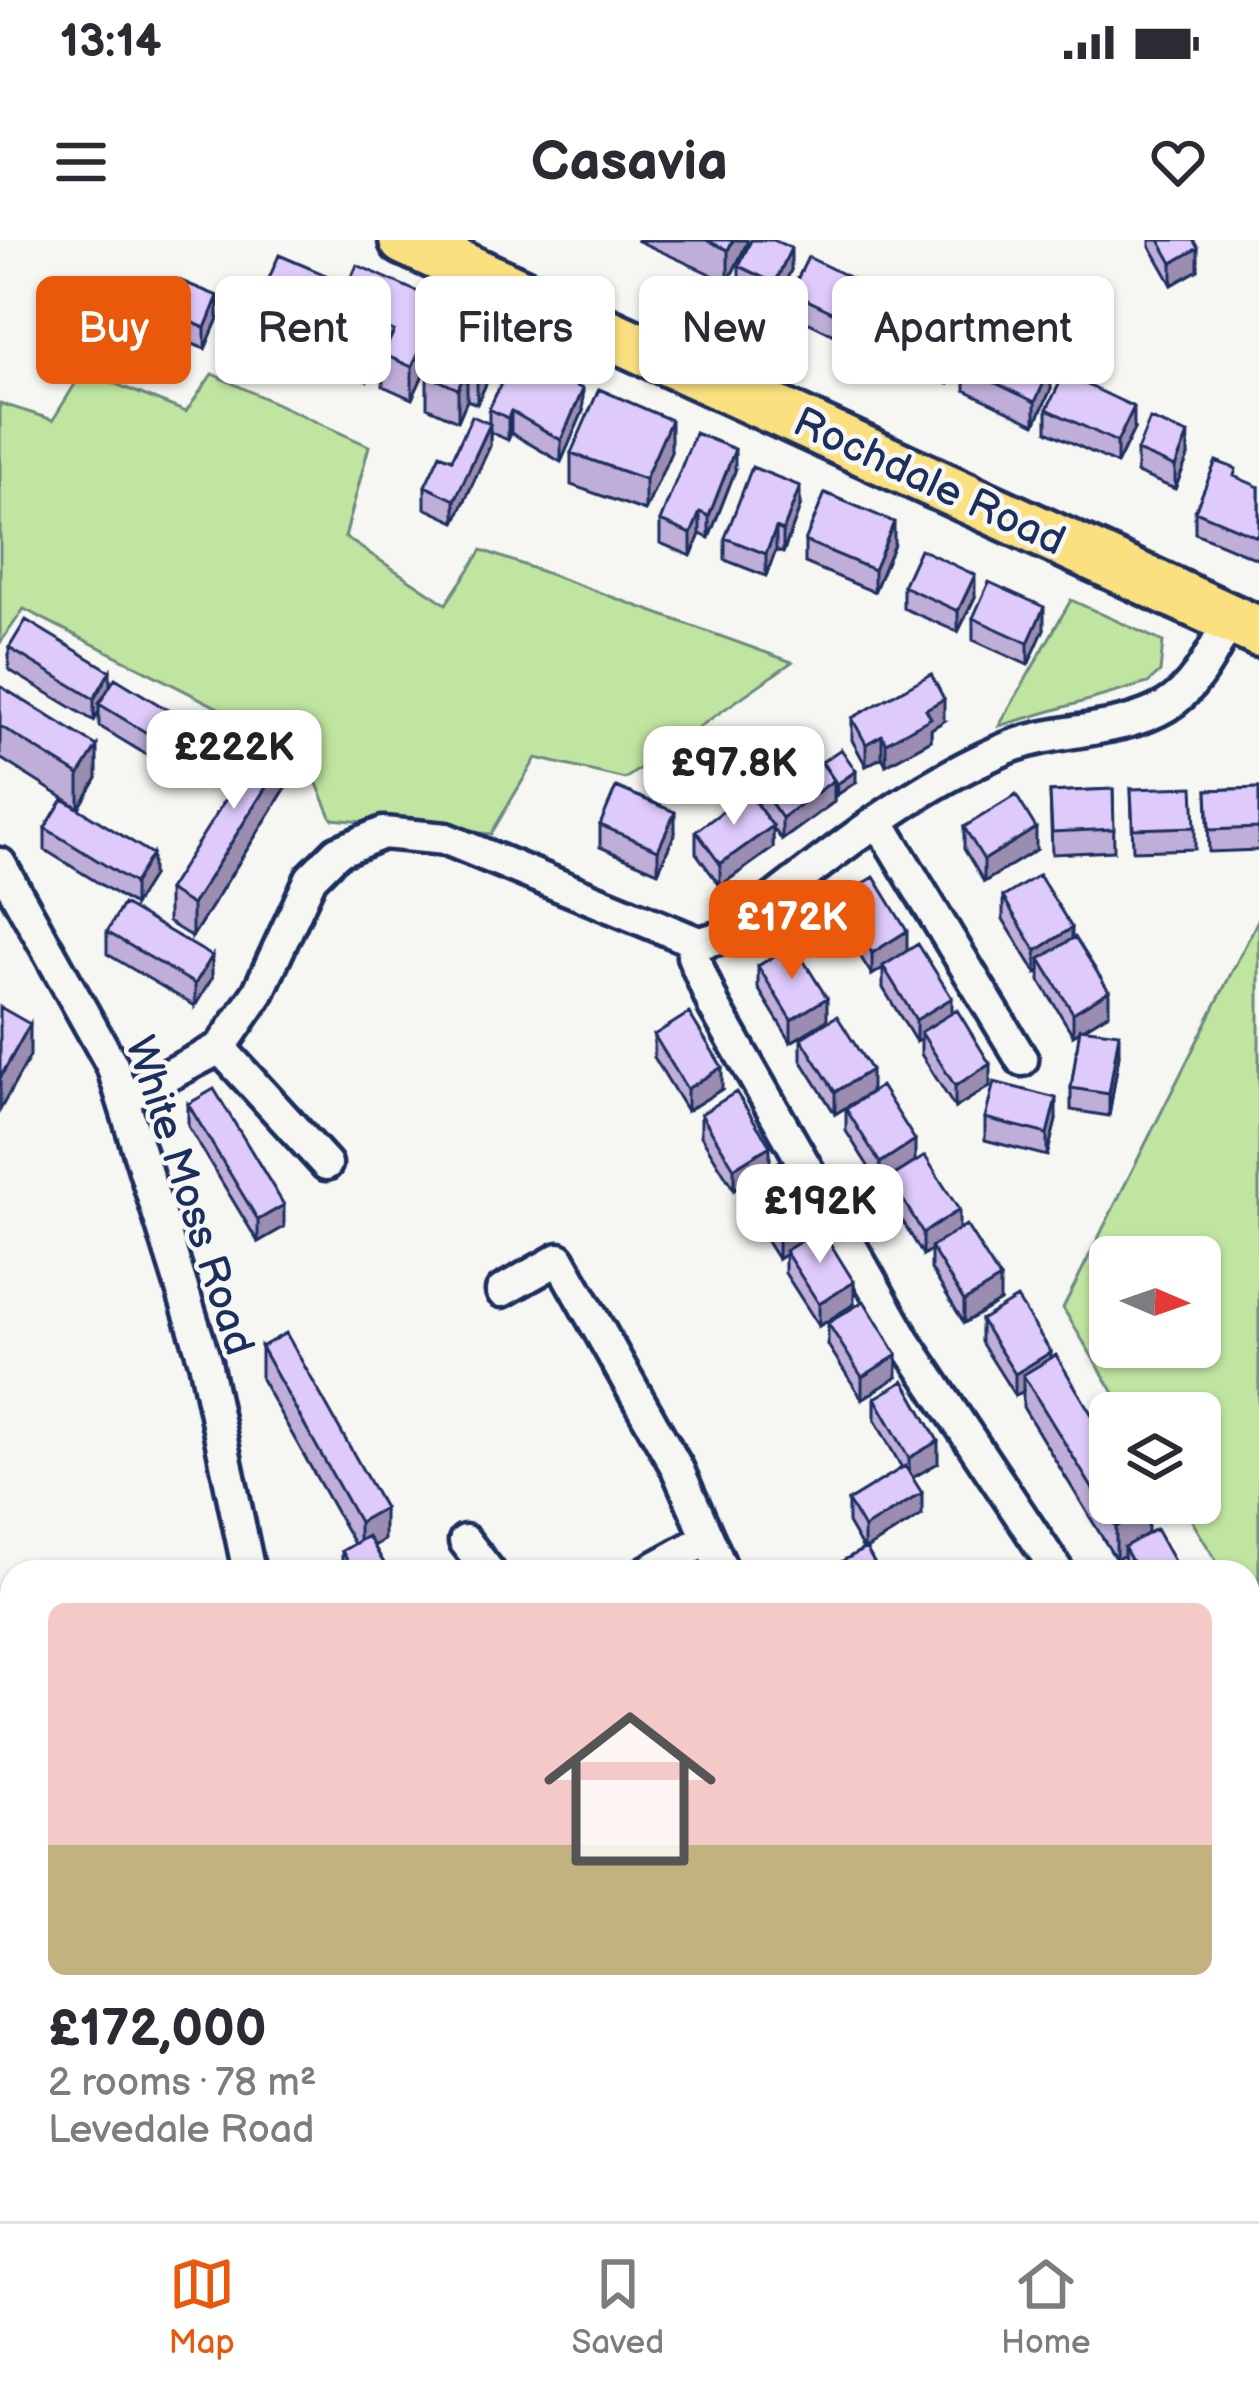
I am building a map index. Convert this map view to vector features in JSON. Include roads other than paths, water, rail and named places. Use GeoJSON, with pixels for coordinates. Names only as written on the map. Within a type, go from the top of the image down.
{"type":"FeatureCollection","features":[{"type":"Feature","properties":{"kind":"main road","name":"Rochdale Road"},"geometry":{"type":"LineString","coordinates":[[404,240],[1245,625]]}},
{"type":"Feature","properties":{"kind":"street"},"geometry":{"type":"LineString","coordinates":[[123,1099],[220,1048],[257,993],[311,878],[337,852],[383,832],[446,839],[699,944],[726,936],[878,821],[967,766],[1011,747],[1164,708],[1245,625]]}},
{"type":"Feature","properties":{"kind":"street"},"geometry":{"type":"LineString","coordinates":[[878,821],[1022,1060]]}},
{"type":"Feature","properties":{"kind":"street","name":"White Moss Road"},"geometry":{"type":"LineString","coordinates":[[0,864],[112,1065],[205,1362],[246,1560]]}},
{"type":"Feature","properties":{"kind":"street"},"geometry":{"type":"LineString","coordinates":[[699,944],[693,956],[697,972],[904,1340],[1050,1560]]}},
{"type":"Feature","properties":{"kind":"street"},"geometry":{"type":"LineString","coordinates":[[220,1048],[326,1164]]}},
{"type":"Feature","properties":{"kind":"street"},"geometry":{"type":"LineString","coordinates":[[502,1292],[559,1259],[677,1468],[716,1560]]}},
{"type":"Feature","properties":{"kind":"street"},"geometry":{"type":"LineString","coordinates":[[669,1560],[705,1540]]}},
{"type":"Feature","properties":{"kind":"street"},"geometry":{"type":"LineString","coordinates":[[465,1541],[480,1560]]}}]}
